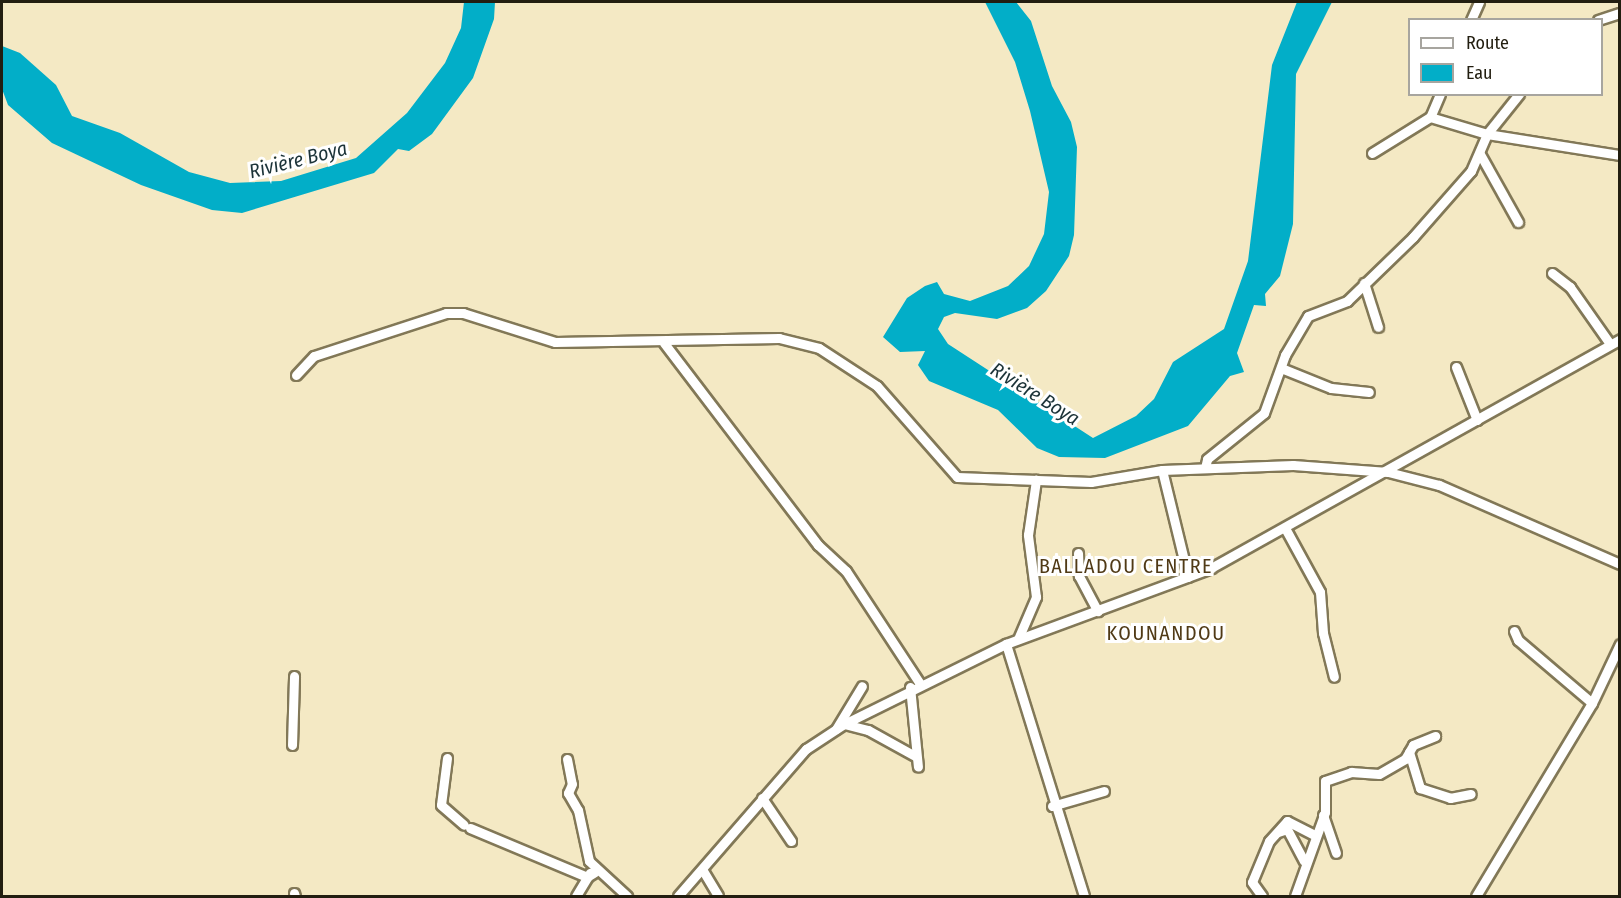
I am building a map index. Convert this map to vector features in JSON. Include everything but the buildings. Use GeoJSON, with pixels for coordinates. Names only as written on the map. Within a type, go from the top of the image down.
{"type":"FeatureCollection","features":[{"type":"Feature","properties":{"kind":"street"},"geometry":{"type":"LineString","coordinates":[[1472,18],[1479,2]]}},
{"type":"Feature","properties":{"kind":"street"},"geometry":{"type":"LineString","coordinates":[[1603,18],[1620,12]]}},
{"type":"Feature","properties":{"kind":"street"},"geometry":{"type":"LineString","coordinates":[[1372,153],[1430,117],[1439,96]]}},
{"type":"Feature","properties":{"kind":"street"},"geometry":{"type":"LineString","coordinates":[[1205,468],[1207,459],[1264,413],[1281,368],[1308,316],[1338,308],[1445,202],[1480,154],[1487,134],[1517,96]]}},
{"type":"Feature","properties":{"kind":"street"},"geometry":{"type":"LineString","coordinates":[[1430,117],[1487,134],[1620,155]]}},
{"type":"Feature","properties":{"kind":"street"},"geometry":{"type":"LineString","coordinates":[[1480,154],[1518,222]]}},
{"type":"Feature","properties":{"kind":"street"},"geometry":{"type":"LineString","coordinates":[[1552,273],[1570,287],[1610,344]]}},
{"type":"Feature","properties":{"kind":"street"},"geometry":{"type":"LineString","coordinates":[[1364,283],[1378,327]]}},
{"type":"Feature","properties":{"kind":"street"},"geometry":{"type":"LineString","coordinates":[[296,375],[314,356],[446,313],[463,313],[555,342],[664,343],[779,338],[819,348],[877,386],[957,477],[1091,482],[1162,470],[1293,465],[1388,472],[1439,485],[1620,564]]}},
{"type":"Feature","properties":{"kind":"street"},"geometry":{"type":"LineString","coordinates":[[678,897],[806,749],[840,726],[915,685],[1006,644],[1188,577],[1388,472],[1620,339]]}},
{"type":"Feature","properties":{"kind":"street"},"geometry":{"type":"LineString","coordinates":[[664,343],[818,545],[846,571],[915,685],[915,756],[918,767]]}},
{"type":"Feature","properties":{"kind":"street"},"geometry":{"type":"LineString","coordinates":[[1456,367],[1476,420]]}},
{"type":"Feature","properties":{"kind":"street"},"geometry":{"type":"LineString","coordinates":[[1281,368],[1330,388],[1369,392]]}},
{"type":"Feature","properties":{"kind":"street"},"geometry":{"type":"LineString","coordinates":[[1162,470],[1188,577]]}},
{"type":"Feature","properties":{"kind":"street"},"geometry":{"type":"LineString","coordinates":[[1018,639],[1036,597],[1028,536],[1036,480]]}},
{"type":"Feature","properties":{"kind":"street"},"geometry":{"type":"LineString","coordinates":[[1285,528],[1320,592],[1323,633],[1334,677]]}},
{"type":"Feature","properties":{"kind":"street"},"geometry":{"type":"LineString","coordinates":[[1078,553],[1079,576],[1098,611]]}},
{"type":"Feature","properties":{"kind":"street"},"geometry":{"type":"LineString","coordinates":[[1514,630],[1518,640],[1593,703]]}},
{"type":"Feature","properties":{"kind":"street"},"geometry":{"type":"LineString","coordinates":[[1006,644],[1052,806],[1084,897]]}},
{"type":"Feature","properties":{"kind":"street"},"geometry":{"type":"LineString","coordinates":[[1476,897],[1593,703],[1620,644]]}},
{"type":"Feature","properties":{"kind":"street"},"geometry":{"type":"LineString","coordinates":[[292,745],[294,676]]}},
{"type":"Feature","properties":{"kind":"street"},"geometry":{"type":"LineString","coordinates":[[840,726],[862,686]]}},
{"type":"Feature","properties":{"kind":"street"},"geometry":{"type":"LineString","coordinates":[[840,726],[868,730],[915,756]]}},
{"type":"Feature","properties":{"kind":"street"},"geometry":{"type":"LineString","coordinates":[[1295,897],[1304,861],[1323,815],[1325,781],[1351,772],[1379,774],[1435,736]]}},
{"type":"Feature","properties":{"kind":"street"},"geometry":{"type":"LineString","coordinates":[[1409,752],[1420,788],[1450,798],[1471,794]]}},
{"type":"Feature","properties":{"kind":"street"},"geometry":{"type":"LineString","coordinates":[[447,758],[441,805],[467,827],[592,873],[627,897]]}},
{"type":"Feature","properties":{"kind":"street"},"geometry":{"type":"LineString","coordinates":[[567,759],[572,784],[568,793],[592,873]]}},
{"type":"Feature","properties":{"kind":"street"},"geometry":{"type":"LineString","coordinates":[[1052,806],[1104,791]]}},
{"type":"Feature","properties":{"kind":"street"},"geometry":{"type":"LineString","coordinates":[[762,798],[791,841]]}},
{"type":"Feature","properties":{"kind":"street"},"geometry":{"type":"LineString","coordinates":[[1323,815],[1336,853]]}},
{"type":"Feature","properties":{"kind":"street"},"geometry":{"type":"LineString","coordinates":[[1262,897],[1252,882],[1254,870],[1276,833],[1287,821],[1314,836]]}},
{"type":"Feature","properties":{"kind":"street"},"geometry":{"type":"LineString","coordinates":[[1276,833],[1287,829],[1304,861]]}},
{"type":"Feature","properties":{"kind":"street"},"geometry":{"type":"LineString","coordinates":[[702,869],[718,897]]}},
{"type":"Feature","properties":{"kind":"street"},"geometry":{"type":"LineString","coordinates":[[576,897],[592,873]]}},
{"type":"Feature","properties":{"kind":"water"},"geometry":{"type":"Polygon","coordinates":[[[464,2],[495,2],[494,19],[473,78],[432,134],[409,151],[398,149],[374,173],[242,213],[212,210],[141,185],[52,143],[8,105],[2,89],[2,46],[20,53],[56,85],[72,116],[120,133],[189,172],[230,183],[281,181],[356,158],[407,113],[445,63],[461,28],[464,2]]]}},
{"type":"Feature","properties":{"kind":"water"},"geometry":{"type":"Polygon","coordinates":[[[985,2],[1016,2],[1031,21],[1052,86],[1071,122],[1077,147],[1074,235],[1069,256],[1046,291],[1027,308],[997,319],[955,313],[944,317],[938,329],[948,344],[1093,438],[1136,416],[1154,399],[1173,362],[1224,329],[1248,261],[1272,65],[1297,2],[1332,2],[1296,74],[1293,224],[1280,276],[1265,294],[1266,306],[1254,305],[1237,353],[1244,372],[1230,376],[1188,426],[1105,458],[1059,457],[1037,448],[998,410],[929,381],[918,365],[925,351],[900,352],[883,337],[907,298],[925,286],[937,282],[944,294],[970,301],[1008,286],[1029,266],[1044,234],[1049,192],[1030,111],[1015,62],[985,2]]]}},
{"type":"Feature","properties":{"kind":"district","name":"BALLADOU CENTRE"},"geometry":{"type":"Point","coordinates":[1126,566]}},
{"type":"Feature","properties":{"kind":"district","name":"KOUNANDOU"},"geometry":{"type":"Point","coordinates":[1166,633]}},
{"type":"Feature","properties":{"kind":"water label","name":"Rivière Boya"},"geometry":{"type":"Point","coordinates":[298,160]}},
{"type":"Feature","properties":{"kind":"water label","name":"Rivière Boya"},"geometry":{"type":"Point","coordinates":[1035,394]}}]}
